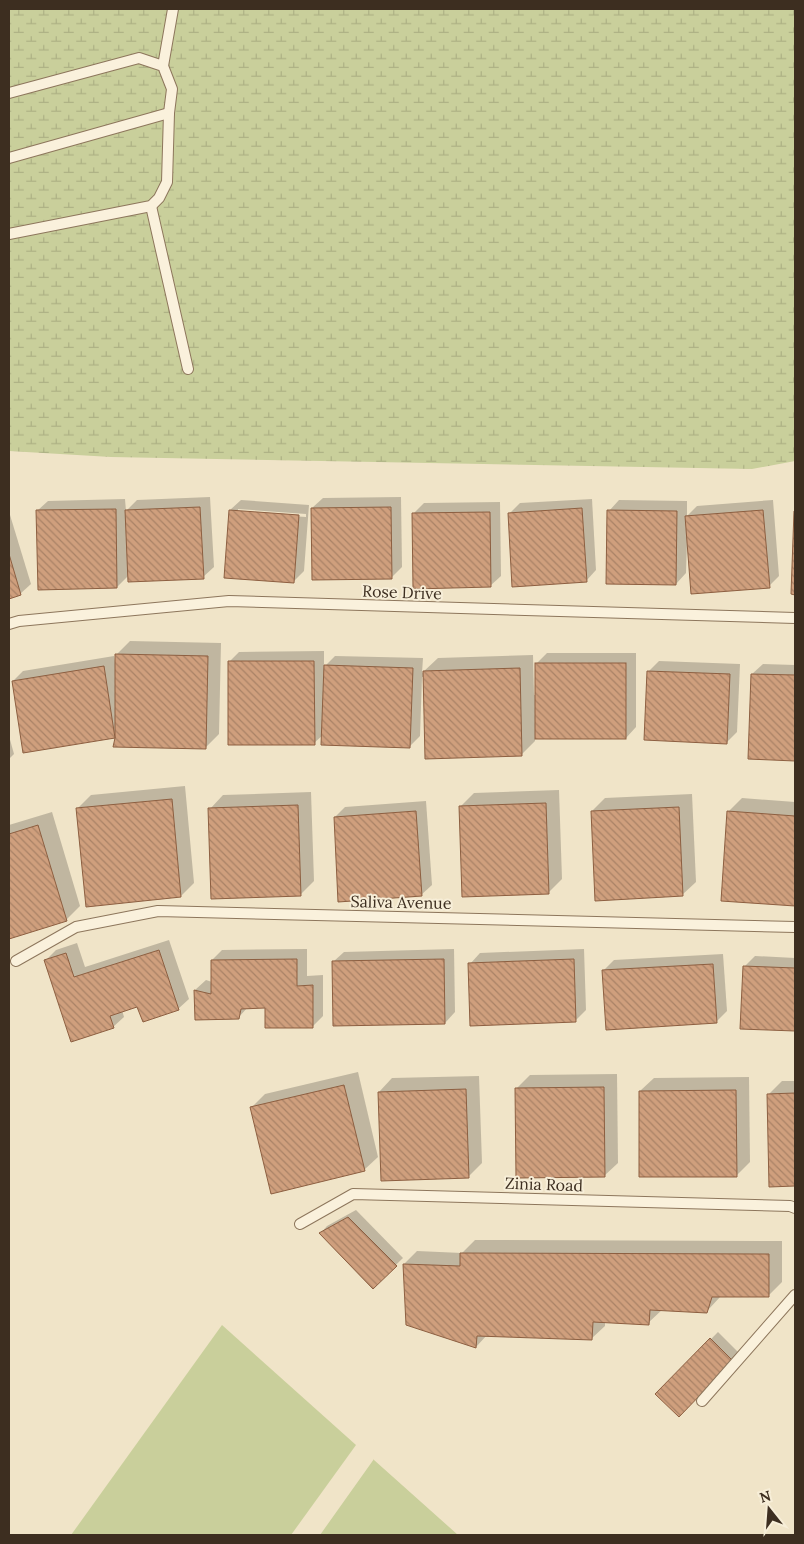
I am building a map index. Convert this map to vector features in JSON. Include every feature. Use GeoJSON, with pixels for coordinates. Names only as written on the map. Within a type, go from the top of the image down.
{"type":"FeatureCollection","features":[{"type":"Feature","properties":{"kind":"lane"},"geometry":{"type":"LineString","coordinates":[[9,234],[151,206],[159,198],[167,182],[169,114],[172,89],[163,66],[173,9]]}},
{"type":"Feature","properties":{"kind":"lane"},"geometry":{"type":"LineString","coordinates":[[9,93],[139,58],[163,66]]}},
{"type":"Feature","properties":{"kind":"lane"},"geometry":{"type":"LineString","coordinates":[[9,158],[169,114]]}},
{"type":"Feature","properties":{"kind":"lane"},"geometry":{"type":"LineString","coordinates":[[151,206],[188,369]]}},
{"type":"Feature","properties":{"kind":"lane","name":"Rose Drive"},"geometry":{"type":"LineString","coordinates":[[9,624],[19,621],[229,602],[795,618]]}},
{"type":"Feature","properties":{"kind":"lane","name":"Saliva Avenue"},"geometry":{"type":"LineString","coordinates":[[16,961],[76,927],[158,911],[795,927]]}},
{"type":"Feature","properties":{"kind":"lane","name":"Zinia Road"},"geometry":{"type":"LineString","coordinates":[[300,1224],[353,1194],[770,1205],[795,1208]]}},
{"type":"Feature","properties":{"kind":"lane"},"geometry":{"type":"LineString","coordinates":[[702,1401],[795,1295]]}},
{"type":"Feature","properties":{"kind":"green space"},"geometry":{"type":"Polygon","coordinates":[[[9,9],[795,9],[795,461],[752,469],[111,457],[9,451],[9,9]]]}},
{"type":"Feature","properties":{"kind":"green space"},"geometry":{"type":"Polygon","coordinates":[[[222,1325],[356,1445],[291,1535],[71,1535],[222,1325]]]}},
{"type":"Feature","properties":{"kind":"green space"},"geometry":{"type":"Polygon","coordinates":[[[374,1460],[458,1535],[320,1535],[374,1460]]]}},
{"type":"Feature","properties":{"kind":"building"},"geometry":{"type":"Polygon","coordinates":[[[200,507],[204,579],[128,582],[125,510],[200,507]]]}},
{"type":"Feature","properties":{"kind":"building"},"geometry":{"type":"Polygon","coordinates":[[[391,507],[392,579],[312,580],[311,508],[391,507]]]}},
{"type":"Feature","properties":{"kind":"building"},"geometry":{"type":"Polygon","coordinates":[[[582,508],[587,582],[512,587],[508,513],[582,508]]]}},
{"type":"Feature","properties":{"kind":"building"},"geometry":{"type":"Polygon","coordinates":[[[116,509],[117,588],[38,590],[36,510],[116,509]]]}},
{"type":"Feature","properties":{"kind":"building"},"geometry":{"type":"Polygon","coordinates":[[[229,510],[299,515],[294,583],[224,578],[229,510]]]}},
{"type":"Feature","properties":{"kind":"building"},"geometry":{"type":"Polygon","coordinates":[[[607,510],[677,511],[676,585],[606,584],[607,510]]]}},
{"type":"Feature","properties":{"kind":"building"},"geometry":{"type":"Polygon","coordinates":[[[763,510],[770,588],[691,594],[685,516],[763,510]]]}},
{"type":"Feature","properties":{"kind":"building"},"geometry":{"type":"Polygon","coordinates":[[[795,511],[795,595],[791,594],[795,511]]]}},
{"type":"Feature","properties":{"kind":"building"},"geometry":{"type":"Polygon","coordinates":[[[490,512],[491,587],[413,589],[412,513],[490,512]]]}},
{"type":"Feature","properties":{"kind":"building"},"geometry":{"type":"Polygon","coordinates":[[[9,554],[21,595],[9,599],[9,554]]]}},
{"type":"Feature","properties":{"kind":"building"},"geometry":{"type":"Polygon","coordinates":[[[115,654],[208,656],[206,749],[113,747],[115,738],[115,654]]]}},
{"type":"Feature","properties":{"kind":"building"},"geometry":{"type":"Polygon","coordinates":[[[228,661],[314,661],[315,745],[228,745],[228,661]]]}},
{"type":"Feature","properties":{"kind":"building"},"geometry":{"type":"Polygon","coordinates":[[[535,663],[626,663],[626,739],[535,739],[535,663]]]}},
{"type":"Feature","properties":{"kind":"building"},"geometry":{"type":"Polygon","coordinates":[[[324,665],[413,668],[410,748],[321,745],[324,665]]]}},
{"type":"Feature","properties":{"kind":"building"},"geometry":{"type":"Polygon","coordinates":[[[104,666],[115,738],[23,753],[12,681],[104,666]]]}},
{"type":"Feature","properties":{"kind":"building"},"geometry":{"type":"Polygon","coordinates":[[[520,668],[522,756],[425,759],[423,671],[520,668]]]}},
{"type":"Feature","properties":{"kind":"building"},"geometry":{"type":"Polygon","coordinates":[[[647,671],[730,674],[727,744],[644,740],[647,671]]]}},
{"type":"Feature","properties":{"kind":"building"},"geometry":{"type":"Polygon","coordinates":[[[751,674],[795,675],[795,761],[748,759],[751,674]]]}},
{"type":"Feature","properties":{"kind":"building"},"geometry":{"type":"Polygon","coordinates":[[[172,799],[181,897],[86,907],[76,808],[172,799]]]}},
{"type":"Feature","properties":{"kind":"building"},"geometry":{"type":"Polygon","coordinates":[[[546,803],[549,894],[462,897],[459,806],[546,803]]]}},
{"type":"Feature","properties":{"kind":"building"},"geometry":{"type":"Polygon","coordinates":[[[298,805],[301,896],[211,899],[208,808],[298,805]]]}},
{"type":"Feature","properties":{"kind":"building"},"geometry":{"type":"Polygon","coordinates":[[[679,807],[683,896],[595,901],[591,811],[679,807]]]}},
{"type":"Feature","properties":{"kind":"building"},"geometry":{"type":"Polygon","coordinates":[[[416,811],[422,896],[338,902],[334,817],[416,811]]]}},
{"type":"Feature","properties":{"kind":"building"},"geometry":{"type":"Polygon","coordinates":[[[727,811],[795,816],[795,906],[721,901],[727,811]]]}},
{"type":"Feature","properties":{"kind":"building"},"geometry":{"type":"Polygon","coordinates":[[[38,825],[67,921],[9,939],[9,834],[38,825]]]}},
{"type":"Feature","properties":{"kind":"building"},"geometry":{"type":"Polygon","coordinates":[[[159,950],[179,1010],[143,1022],[137,1007],[110,1016],[114,1028],[71,1042],[44,960],[66,953],[74,977],[159,950]]]}},
{"type":"Feature","properties":{"kind":"building"},"geometry":{"type":"Polygon","coordinates":[[[297,959],[297,986],[313,985],[313,1028],[265,1028],[265,1008],[241,1009],[239,1019],[195,1020],[194,990],[211,994],[211,960],[297,959]]]}},
{"type":"Feature","properties":{"kind":"building"},"geometry":{"type":"Polygon","coordinates":[[[444,959],[445,1024],[333,1026],[332,961],[444,959]]]}},
{"type":"Feature","properties":{"kind":"building"},"geometry":{"type":"Polygon","coordinates":[[[574,959],[576,1022],[470,1026],[468,963],[574,959]]]}},
{"type":"Feature","properties":{"kind":"building"},"geometry":{"type":"Polygon","coordinates":[[[713,964],[717,1023],[606,1030],[602,970],[713,964]]]}},
{"type":"Feature","properties":{"kind":"building"},"geometry":{"type":"Polygon","coordinates":[[[743,966],[795,968],[795,1031],[740,1029],[743,966]]]}},
{"type":"Feature","properties":{"kind":"building"},"geometry":{"type":"Polygon","coordinates":[[[344,1085],[365,1171],[271,1194],[250,1107],[344,1085]]]}},
{"type":"Feature","properties":{"kind":"building"},"geometry":{"type":"Polygon","coordinates":[[[604,1087],[605,1177],[516,1178],[515,1088],[604,1087]]]}},
{"type":"Feature","properties":{"kind":"building"},"geometry":{"type":"Polygon","coordinates":[[[466,1089],[469,1178],[381,1181],[378,1092],[466,1089]]]}},
{"type":"Feature","properties":{"kind":"building"},"geometry":{"type":"Polygon","coordinates":[[[736,1090],[737,1177],[639,1177],[639,1091],[736,1090]]]}},
{"type":"Feature","properties":{"kind":"building"},"geometry":{"type":"Polygon","coordinates":[[[795,1093],[795,1186],[769,1187],[767,1094],[795,1093]]]}},
{"type":"Feature","properties":{"kind":"building"},"geometry":{"type":"Polygon","coordinates":[[[348,1217],[397,1266],[373,1289],[319,1233],[348,1217]]]}},
{"type":"Feature","properties":{"kind":"building"},"geometry":{"type":"Polygon","coordinates":[[[460,1253],[769,1254],[769,1297],[712,1297],[707,1313],[650,1310],[649,1325],[593,1322],[592,1340],[477,1336],[476,1348],[406,1325],[403,1264],[460,1266],[460,1253]]]}},
{"type":"Feature","properties":{"kind":"building"},"geometry":{"type":"Polygon","coordinates":[[[710,1338],[733,1361],[679,1417],[655,1394],[710,1338]]]}}]}
